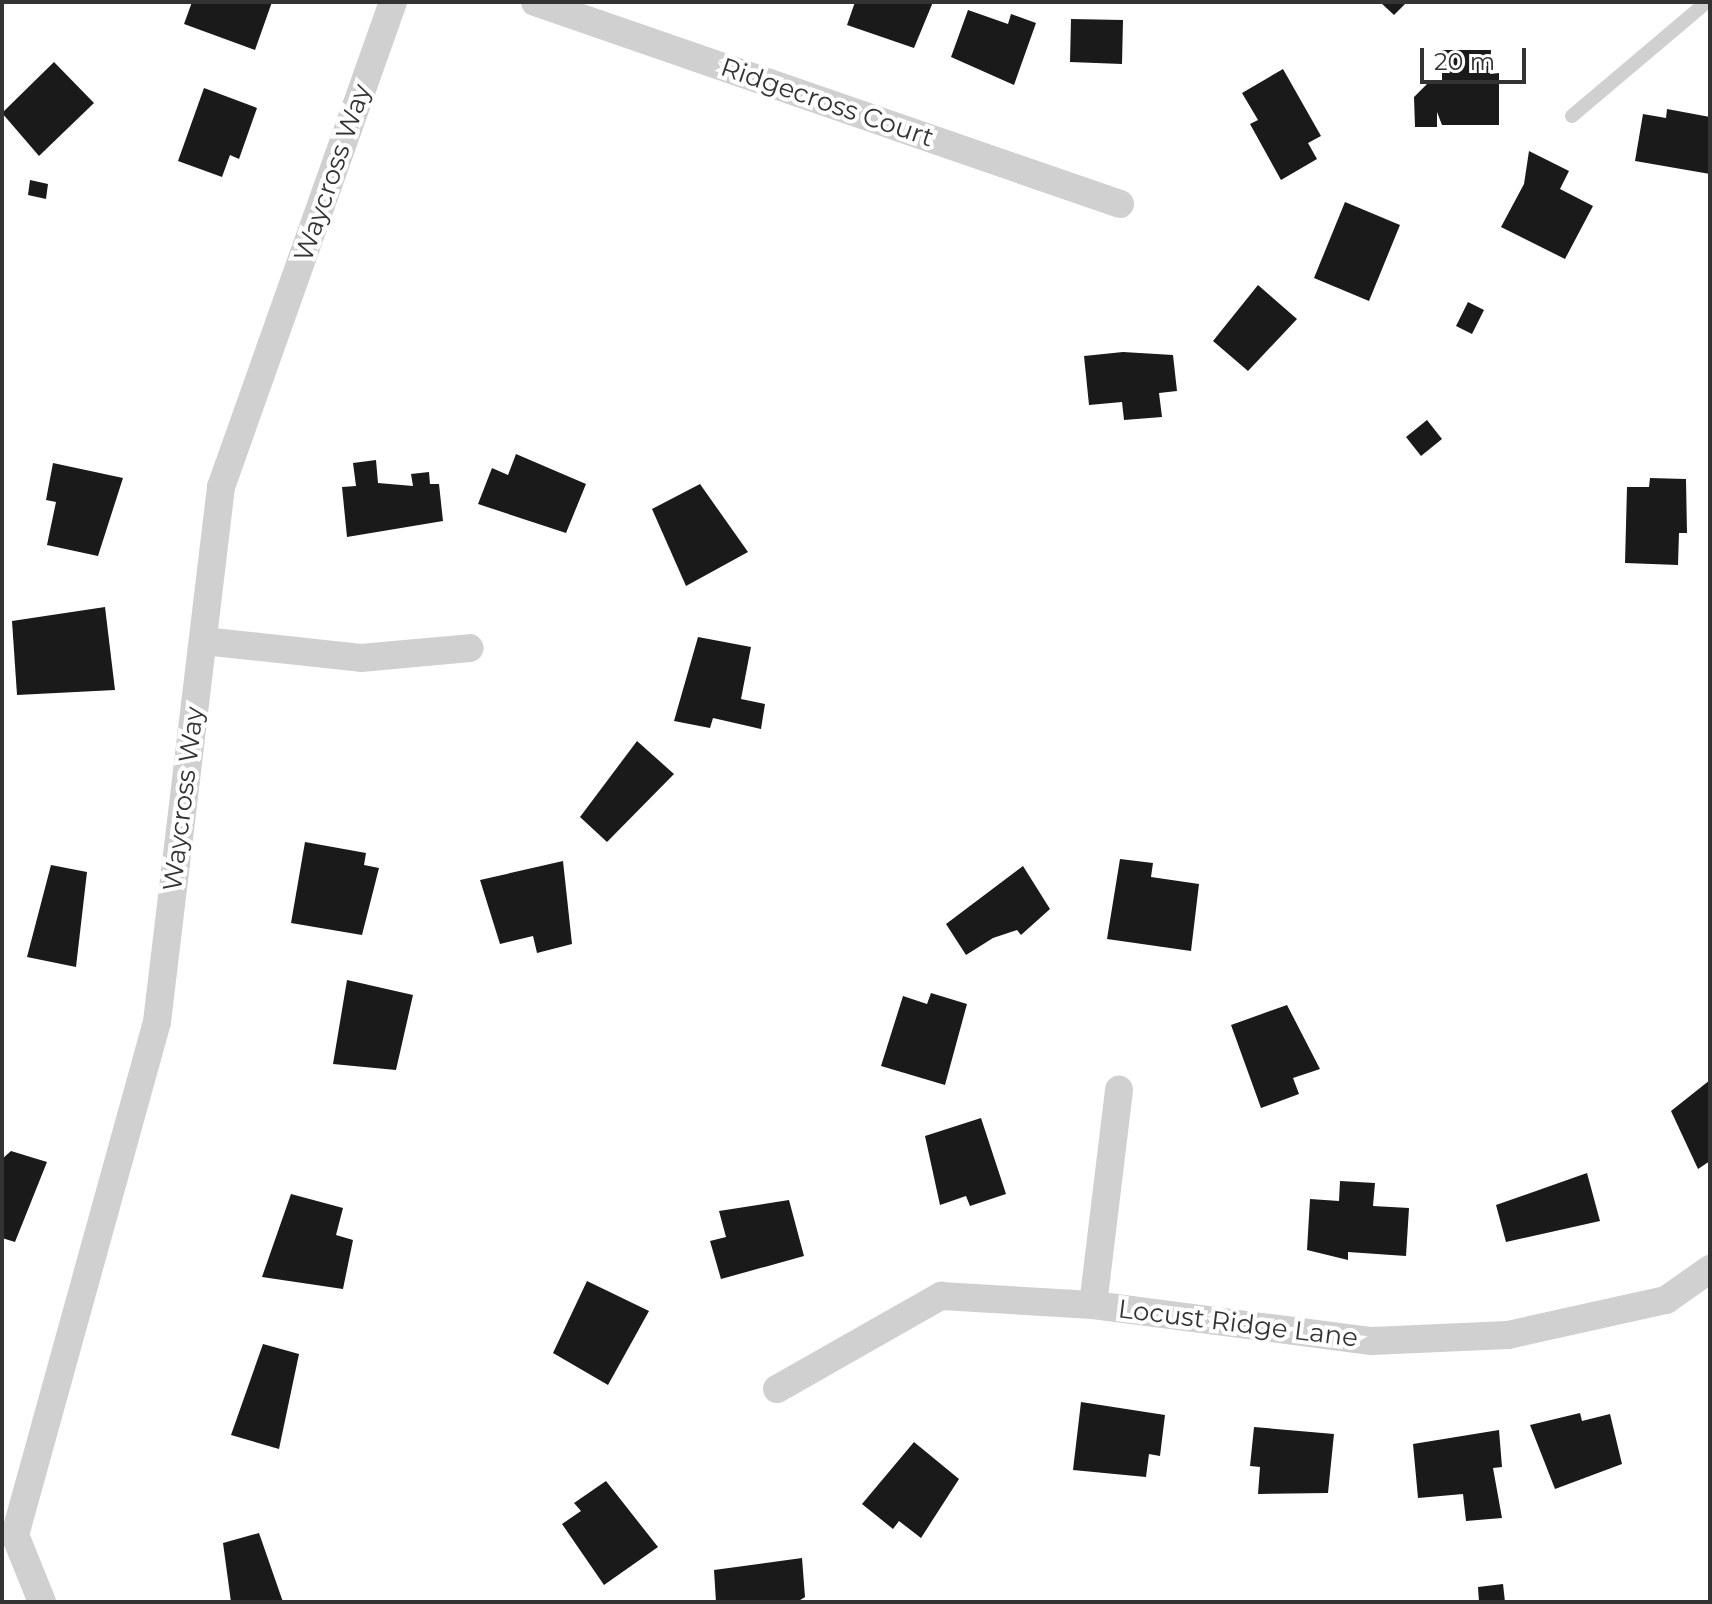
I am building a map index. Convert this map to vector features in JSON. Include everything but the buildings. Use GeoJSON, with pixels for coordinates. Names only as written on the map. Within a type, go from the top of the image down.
{"type":"FeatureCollection","features":[{"type":"Feature","properties":{"kind":"street","name":"Waycross Way"},"geometry":{"type":"LineString","coordinates":[[42,1602],[15,1535],[157,1022],[203,641],[207,562],[221,487],[393,2]]}},
{"type":"Feature","properties":{"kind":"street","name":"Ridgecross Court"},"geometry":{"type":"LineString","coordinates":[[535,2],[1120,204]]}},
{"type":"Feature","properties":{"kind":"street"},"geometry":{"type":"LineString","coordinates":[[203,641],[361,658],[470,648]]}},
{"type":"Feature","properties":{"kind":"street"},"geometry":{"type":"LineString","coordinates":[[1093,1305],[1119,1090]]}},
{"type":"Feature","properties":{"kind":"street","name":"Locust Ridge Lane"},"geometry":{"type":"LineString","coordinates":[[777,1389],[941,1296],[1093,1305],[1372,1341],[1508,1335],[1666,1300],[1710,1269]]}},
{"type":"Feature","properties":{"kind":"lane"},"geometry":{"type":"LineString","coordinates":[[1572,116],[1707,2]]}}]}
